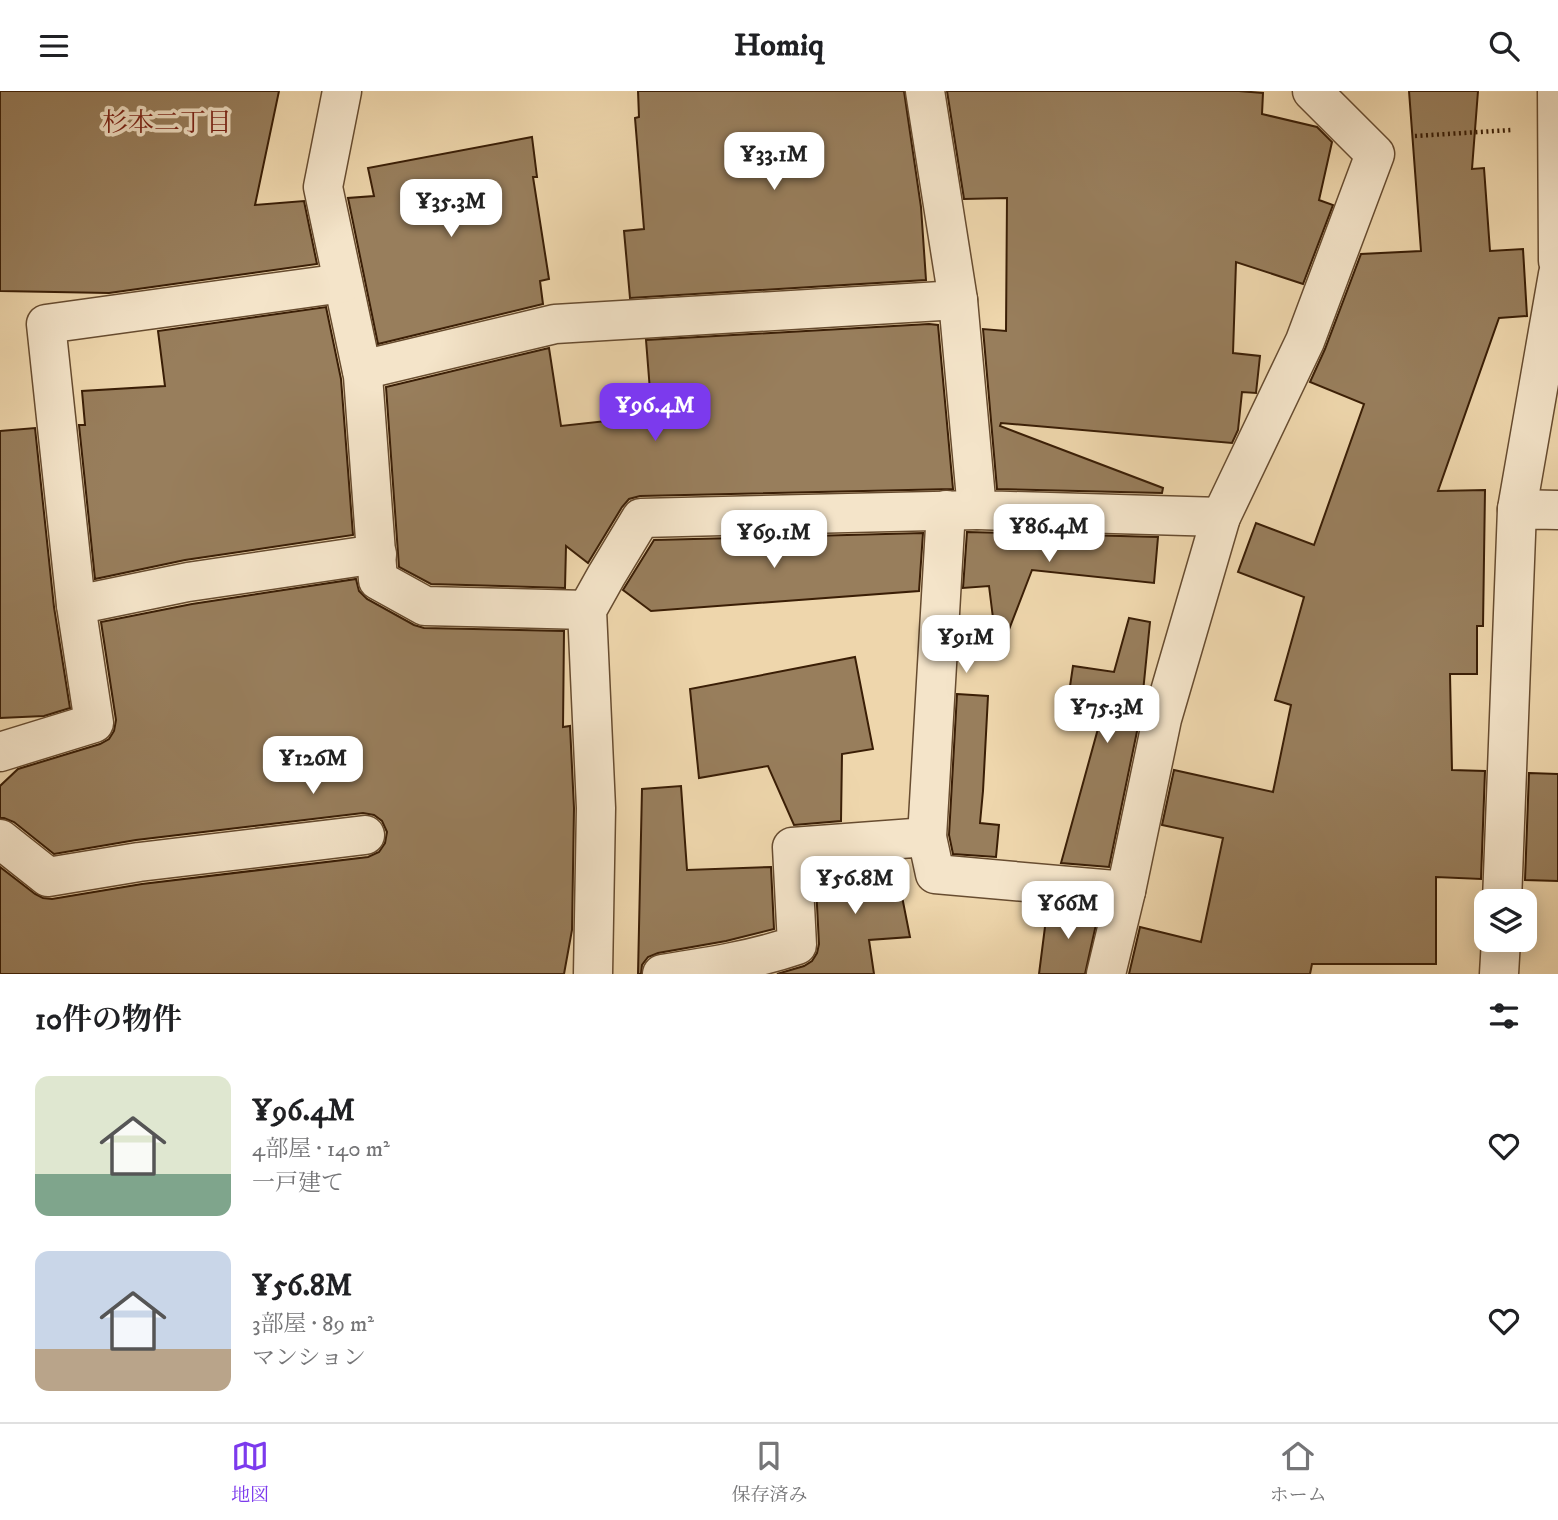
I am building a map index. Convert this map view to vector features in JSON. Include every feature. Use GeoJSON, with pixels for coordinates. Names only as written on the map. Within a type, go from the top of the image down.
{"type":"FeatureCollection","features":[{"type":"Feature","properties":{"kind":"street"},"geometry":{"type":"LineString","coordinates":[[342,91],[323,187],[362,370],[379,580],[425,606],[587,610]]}},
{"type":"Feature","properties":{"kind":"street"},"geometry":{"type":"LineString","coordinates":[[925,91],[958,300],[961,510],[927,837],[935,874],[1126,891]]}},
{"type":"Feature","properties":{"kind":"street"},"geometry":{"type":"LineString","coordinates":[[1106,974],[1162,719],[1221,517],[1305,341],[1375,154],[1312,91]]}},
{"type":"Feature","properties":{"kind":"street"},"geometry":{"type":"LineString","coordinates":[[1557,91],[1558,261]]}},
{"type":"Feature","properties":{"kind":"street"},"geometry":{"type":"LineString","coordinates":[[1502,889],[1517,509],[1558,274]]}},
{"type":"Feature","properties":{"kind":"street"},"geometry":{"type":"LineString","coordinates":[[0,752],[94,723],[76,605],[46,324],[343,283]]}},
{"type":"Feature","properties":{"kind":"street"},"geometry":{"type":"LineString","coordinates":[[362,370],[555,324],[958,300]]}},
{"type":"Feature","properties":{"kind":"street"},"geometry":{"type":"LineString","coordinates":[[1517,509],[1558,510]]}},
{"type":"Feature","properties":{"kind":"street"},"geometry":{"type":"LineString","coordinates":[[593,974],[596,808],[587,610],[641,517],[961,510],[1221,517]]}},
{"type":"Feature","properties":{"kind":"street"},"geometry":{"type":"LineString","coordinates":[[76,605],[188,582],[377,554]]}},
{"type":"Feature","properties":{"kind":"street"},"geometry":{"type":"LineString","coordinates":[[0,839],[48,877],[139,862],[365,835]]}},
{"type":"Feature","properties":{"kind":"street"},"geometry":{"type":"LineString","coordinates":[[662,974],[715,967],[797,945],[792,846],[927,837]]}},
{"type":"Feature","properties":{"kind":"street"},"geometry":{"type":"LineString","coordinates":[[1499,974],[1500,952]]}},
{"type":"Feature","properties":{"kind":"path"},"geometry":{"type":"LineString","coordinates":[[1361,139],[1557,127]]}},
{"type":"Feature","properties":{"kind":"building"},"geometry":{"type":"Polygon","coordinates":[[[0,91],[279,91],[255,205],[304,201],[317,264],[109,293],[0,291],[0,91]]]}},
{"type":"Feature","properties":{"kind":"building"},"geometry":{"type":"Polygon","coordinates":[[[638,91],[904,91],[921,207],[926,280],[630,298],[624,231],[644,229],[635,118],[639,117],[638,91]]]}},
{"type":"Feature","properties":{"kind":"building"},"geometry":{"type":"Polygon","coordinates":[[[947,91],[1263,93],[1262,114],[1317,127],[1332,142],[1319,200],[1333,205],[1303,284],[1236,262],[1233,353],[1260,356],[1256,393],[1242,392],[1238,430],[1232,443],[1001,423],[1000,426],[1163,488],[1162,493],[997,489],[983,329],[1006,331],[1007,198],[964,199],[947,91]]]}},
{"type":"Feature","properties":{"kind":"building"},"geometry":{"type":"Polygon","coordinates":[[[1409,91],[1478,91],[1472,169],[1484,168],[1490,251],[1523,249],[1527,316],[1499,318],[1438,491],[1485,490],[1483,626],[1477,626],[1477,674],[1450,674],[1452,770],[1485,771],[1481,879],[1436,877],[1436,964],[1312,964],[1310,974],[1129,974],[1140,927],[1201,942],[1223,838],[1162,825],[1174,770],[1273,792],[1291,705],[1275,700],[1304,597],[1238,572],[1256,523],[1314,545],[1364,404],[1310,382],[1361,254],[1421,251],[1409,91]]]}},
{"type":"Feature","properties":{"kind":"building"},"geometry":{"type":"Polygon","coordinates":[[[532,137],[537,177],[533,177],[549,279],[540,281],[543,304],[378,344],[348,198],[374,196],[368,168],[532,137]]]}},
{"type":"Feature","properties":{"kind":"building"},"geometry":{"type":"Polygon","coordinates":[[[326,307],[341,379],[353,535],[185,560],[95,579],[79,425],[85,425],[82,391],[165,386],[158,331],[326,307]]]}},
{"type":"Feature","properties":{"kind":"building"},"geometry":{"type":"Polygon","coordinates":[[[938,325],[953,489],[640,496],[629,499],[622,507],[588,563],[566,546],[565,588],[431,584],[399,567],[386,387],[549,348],[561,426],[652,416],[646,340],[938,325]]]}},
{"type":"Feature","properties":{"kind":"building"},"geometry":{"type":"Polygon","coordinates":[[[35,428],[54,607],[70,708],[44,716],[0,718],[0,431],[35,428]]]}},
{"type":"Feature","properties":{"kind":"building"},"geometry":{"type":"Polygon","coordinates":[[[967,532],[1158,537],[1154,583],[1032,570],[998,658],[989,586],[963,588],[967,532]]]}},
{"type":"Feature","properties":{"kind":"building"},"geometry":{"type":"Polygon","coordinates":[[[923,533],[919,591],[651,611],[623,590],[654,540],[923,533]]]}},
{"type":"Feature","properties":{"kind":"building"},"geometry":{"type":"Polygon","coordinates":[[[356,579],[359,591],[367,599],[424,628],[564,631],[563,727],[570,726],[574,808],[572,930],[564,974],[0,974],[0,867],[35,894],[52,899],[142,884],[368,857],[379,852],[385,843],[387,832],[382,821],[374,815],[363,813],[136,840],[54,854],[14,822],[0,818],[0,786],[18,769],[100,744],[109,739],[114,731],[116,720],[101,622],[192,604],[356,579]]]}},
{"type":"Feature","properties":{"kind":"building"},"geometry":{"type":"Polygon","coordinates":[[[1129,618],[1150,622],[1141,712],[1109,867],[1061,863],[1099,725],[1065,720],[1073,666],[1114,672],[1129,618]]]}},
{"type":"Feature","properties":{"kind":"building"},"geometry":{"type":"Polygon","coordinates":[[[855,657],[873,749],[842,754],[841,821],[794,825],[768,766],[699,778],[690,689],[855,657]]]}},
{"type":"Feature","properties":{"kind":"building"},"geometry":{"type":"Polygon","coordinates":[[[957,694],[988,696],[980,823],[999,825],[996,857],[953,854],[949,835],[957,694]]]}},
{"type":"Feature","properties":{"kind":"building"},"geometry":{"type":"Polygon","coordinates":[[[1529,773],[1558,774],[1558,881],[1525,880],[1529,773]]]}},
{"type":"Feature","properties":{"kind":"building"},"geometry":{"type":"Polygon","coordinates":[[[681,786],[687,870],[771,867],[774,929],[658,953],[648,957],[642,965],[641,974],[638,974],[642,789],[681,786]]]}},
{"type":"Feature","properties":{"kind":"building"},"geometry":{"type":"Polygon","coordinates":[[[895,861],[910,937],[869,940],[874,974],[777,974],[804,966],[812,961],[817,953],[819,944],[815,867],[895,861]]]}},
{"type":"Feature","properties":{"kind":"building"},"geometry":{"type":"Polygon","coordinates":[[[1050,906],[1099,911],[1085,974],[1039,974],[1050,906]]]}},
{"type":"Feature","properties":{"kind":"district","name":"杉本二丁目"},"geometry":{"type":"Point","coordinates":[167,123]}}]}
